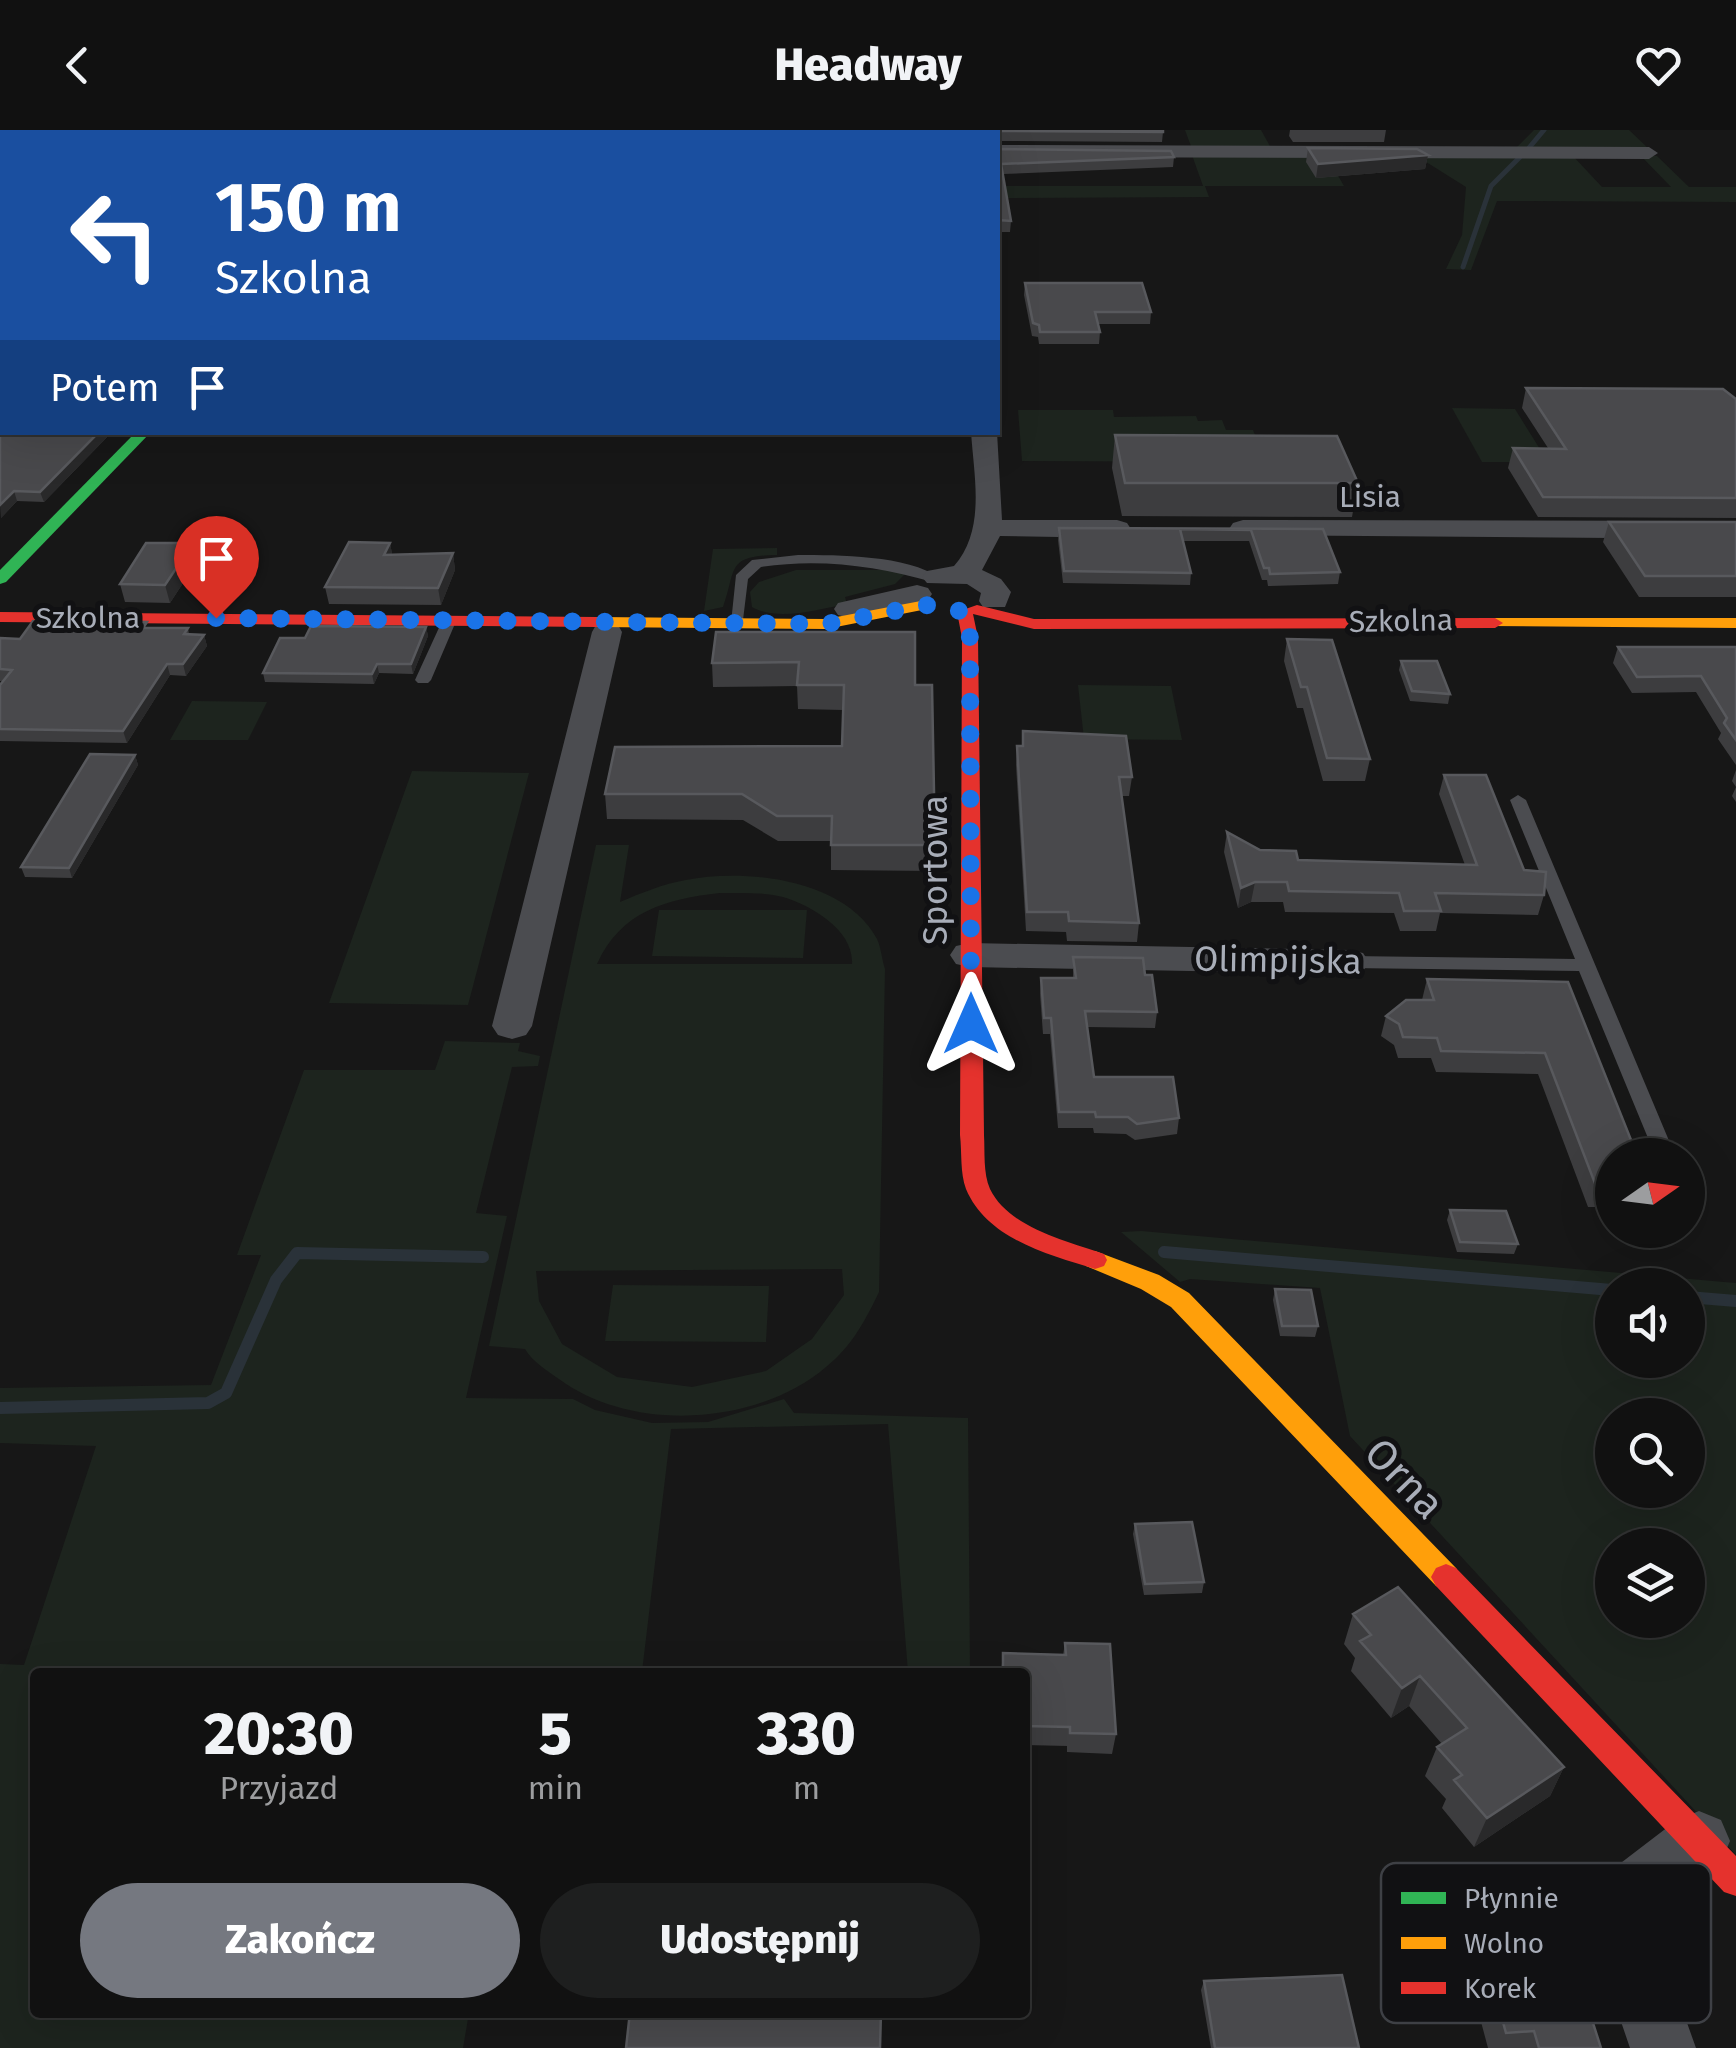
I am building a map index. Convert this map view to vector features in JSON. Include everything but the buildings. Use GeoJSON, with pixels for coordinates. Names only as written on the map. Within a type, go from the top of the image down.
{"type":"FeatureCollection","features":[{"type":"Feature","properties":{"kind":"street"},"geometry":{"type":"LineString","coordinates":[[1000,151],[1649,153]]}},
{"type":"Feature","properties":{"kind":"street"},"geometry":{"type":"LineString","coordinates":[[0,579],[141,435]]}},
{"type":"Feature","properties":{"kind":"street"},"geometry":{"type":"LineString","coordinates":[[957,594],[1003,552],[984,435]]}},
{"type":"Feature","properties":{"kind":"street"},"geometry":{"type":"LineString","coordinates":[[997,514],[1141,529]]}},
{"type":"Feature","properties":{"kind":"street","name":"Lisia"},"geometry":{"type":"LineString","coordinates":[[1221,529],[1736,530]]}},
{"type":"Feature","properties":{"kind":"street","name":"Szkolna"},"geometry":{"type":"LineString","coordinates":[[0,617],[777,620],[957,594],[1066,621],[1736,622]]}},
{"type":"Feature","properties":{"kind":"street","name":"Sportowa"},"geometry":{"type":"LineString","coordinates":[[957,594],[970,638],[972,1116],[978,1189]]}},
{"type":"Feature","properties":{"kind":"street"},"geometry":{"type":"LineString","coordinates":[[512,1026],[607,632]]}},
{"type":"Feature","properties":{"kind":"street","name":"Olimpijska"},"geometry":{"type":"LineString","coordinates":[[970,954],[1348,962]]}},
{"type":"Feature","properties":{"kind":"street","name":"Orna"},"geometry":{"type":"LineString","coordinates":[[978,1189],[985,1203],[1020,1231],[1150,1282],[1180,1300],[1717,1861]]}},
{"type":"Feature","properties":{"kind":"street"},"geometry":{"type":"LineString","coordinates":[[1654,2023],[1663,2048]]}},
{"type":"Feature","properties":{"kind":"lane"},"geometry":{"type":"LineString","coordinates":[[736,620],[742,578],[757,564],[874,562],[910,568],[957,594]]}},
{"type":"Feature","properties":{"kind":"lane"},"geometry":{"type":"LineString","coordinates":[[423,680],[450,618]]}},
{"type":"Feature","properties":{"kind":"lane"},"geometry":{"type":"LineString","coordinates":[[1518,800],[1658,1138]]}},
{"type":"Feature","properties":{"kind":"lane","name":"Olimpijska"},"geometry":{"type":"LineString","coordinates":[[1348,962],[1586,966]]}},
{"type":"Feature","properties":{"kind":"shaded area"},"geometry":{"type":"Polygon","coordinates":[[[1185,130],[1261,130],[1271,148],[1192,149],[1185,130]]]}},
{"type":"Feature","properties":{"kind":"shaded area"},"geometry":{"type":"Polygon","coordinates":[[[1534,130],[1629,130],[1649,149],[1516,148],[1534,130]]]}},
{"type":"Feature","properties":{"kind":"shaded area"},"geometry":{"type":"Polygon","coordinates":[[[1192,155],[1326,155],[1344,186],[1205,186],[1209,197],[1000,198],[1000,186],[1203,186],[1192,155]]]}},
{"type":"Feature","properties":{"kind":"shaded area"},"geometry":{"type":"Polygon","coordinates":[[[1415,155],[1573,156],[1602,187],[1671,187],[1641,156],[1657,156],[1689,187],[1736,187],[1736,202],[1497,201],[1471,270],[1446,269],[1462,235],[1466,187],[1415,155]]]}},
{"type":"Feature","properties":{"kind":"shaded area"},"geometry":{"type":"Polygon","coordinates":[[[1452,408],[1515,409],[1548,462],[1482,462],[1452,408]]]}},
{"type":"Feature","properties":{"kind":"shaded area"},"geometry":{"type":"Polygon","coordinates":[[[1018,410],[1113,410],[1114,417],[1196,416],[1198,421],[1222,420],[1226,430],[1253,430],[1266,462],[1022,461],[1018,410]]]}},
{"type":"Feature","properties":{"kind":"shaded area"},"geometry":{"type":"Polygon","coordinates":[[[777,548],[777,555],[741,562],[723,607],[704,611],[713,549],[777,548]]]}},
{"type":"Feature","properties":{"kind":"shaded area"},"geometry":{"type":"Polygon","coordinates":[[[796,570],[906,573],[895,584],[845,597],[847,604],[786,614],[752,607],[750,592],[759,582],[796,570]]]}},
{"type":"Feature","properties":{"kind":"shaded area"},"geometry":{"type":"Polygon","coordinates":[[[1078,685],[1171,686],[1182,740],[1084,739],[1078,685]]]}},
{"type":"Feature","properties":{"kind":"shaded area"},"geometry":{"type":"Polygon","coordinates":[[[192,701],[267,702],[248,740],[170,740],[192,701]]]}},
{"type":"Feature","properties":{"kind":"shaded area"},"geometry":{"type":"Polygon","coordinates":[[[412,771],[529,773],[468,1005],[329,1003],[412,771]]]}},
{"type":"Feature","properties":{"kind":"shaded area"},"geometry":{"type":"Polygon","coordinates":[[[596,845],[629,845],[620,902],[686,880],[736,876],[792,882],[842,903],[862,919],[877,939],[885,969],[879,1292],[851,1342],[798,1387],[730,1411],[694,1415],[622,1408],[559,1379],[525,1349],[489,1346],[596,845]],[[720,893],[681,899],[647,911],[619,931],[597,964],[852,964],[851,952],[839,931],[807,907],[776,895],[720,893]],[[842,1269],[536,1271],[539,1301],[562,1344],[617,1377],[692,1387],[766,1371],[812,1339],[844,1295],[842,1269]]]}},
{"type":"Feature","properties":{"kind":"shaded area"},"geometry":{"type":"Polygon","coordinates":[[[659,910],[807,910],[803,958],[652,956],[659,910]]]}},
{"type":"Feature","properties":{"kind":"shaded area"},"geometry":{"type":"Polygon","coordinates":[[[445,1041],[520,1043],[518,1051],[540,1056],[538,1066],[512,1067],[476,1213],[507,1216],[466,1398],[573,1399],[595,1410],[652,1423],[708,1422],[784,1399],[794,1413],[968,1418],[970,1668],[908,1668],[888,1424],[671,1429],[642,1668],[30,1668],[30,2018],[468,2018],[463,2048],[0,2048],[0,1664],[24,1665],[96,1446],[0,1443],[0,1388],[211,1385],[261,1255],[237,1255],[304,1070],[435,1070],[445,1041]]]}},
{"type":"Feature","properties":{"kind":"shaded area"},"geometry":{"type":"Polygon","coordinates":[[[1121,1232],[1595,1271],[1595,1378],[1705,1378],[1705,1280],[1736,1283],[1736,1855],[1350,1436],[1320,1288],[1190,1279],[1180,1282],[1121,1232]]]}},
{"type":"Feature","properties":{"kind":"shaded area"},"geometry":{"type":"Polygon","coordinates":[[[613,1285],[769,1286],[766,1342],[605,1341],[613,1285]]]}},
{"type":"Feature","properties":{"kind":"waterway"},"geometry":{"type":"LineString","coordinates":[[1528,149],[1544,130]]}},
{"type":"Feature","properties":{"kind":"waterway"},"geometry":{"type":"LineString","coordinates":[[1463,267],[1491,186],[1520,157]]}},
{"type":"Feature","properties":{"kind":"waterway"},"geometry":{"type":"LineString","coordinates":[[1164,1252],[1595,1289]]}},
{"type":"Feature","properties":{"kind":"waterway"},"geometry":{"type":"LineString","coordinates":[[0,1408],[208,1403],[226,1393],[276,1280],[297,1253],[483,1257]]}},
{"type":"Feature","properties":{"kind":"waterway"},"geometry":{"type":"LineString","coordinates":[[1705,1298],[1736,1301]]}},
{"type":"Feature","properties":{"kind":"traffic: fast"},"geometry":{"type":"LineString","coordinates":[[0,579],[141,435]]}},
{"type":"Feature","properties":{"kind":"traffic: slow"},"geometry":{"type":"LineString","coordinates":[[597,622],[826,624],[926,605]]}},
{"type":"Feature","properties":{"kind":"traffic: slow"},"geometry":{"type":"LineString","coordinates":[[1495,623],[1736,623]]}},
{"type":"Feature","properties":{"kind":"traffic: slow"},"geometry":{"type":"LineString","coordinates":[[1095,1260],[1150,1282],[1180,1300],[1446,1577]]}},
{"type":"Feature","properties":{"kind":"traffic: jam"},"geometry":{"type":"LineString","coordinates":[[977,610],[1034,624],[1495,623]]}},
{"type":"Feature","properties":{"kind":"traffic: jam"},"geometry":{"type":"LineString","coordinates":[[965,612],[970,638],[975,1178],[988,1205],[1014,1227],[1095,1260]]}},
{"type":"Feature","properties":{"kind":"traffic: jam"},"geometry":{"type":"LineString","coordinates":[[0,617],[597,622]]}},
{"type":"Feature","properties":{"kind":"traffic: jam"},"geometry":{"type":"LineString","coordinates":[[1446,1577],[1736,1880]]}},
{"type":"Feature","properties":{"kind":"route"},"geometry":{"type":"LineString","coordinates":[[216,618],[777,620],[826,624],[874,618],[926,605],[946,612],[966,612],[970,638],[971,1024]]}}]}
